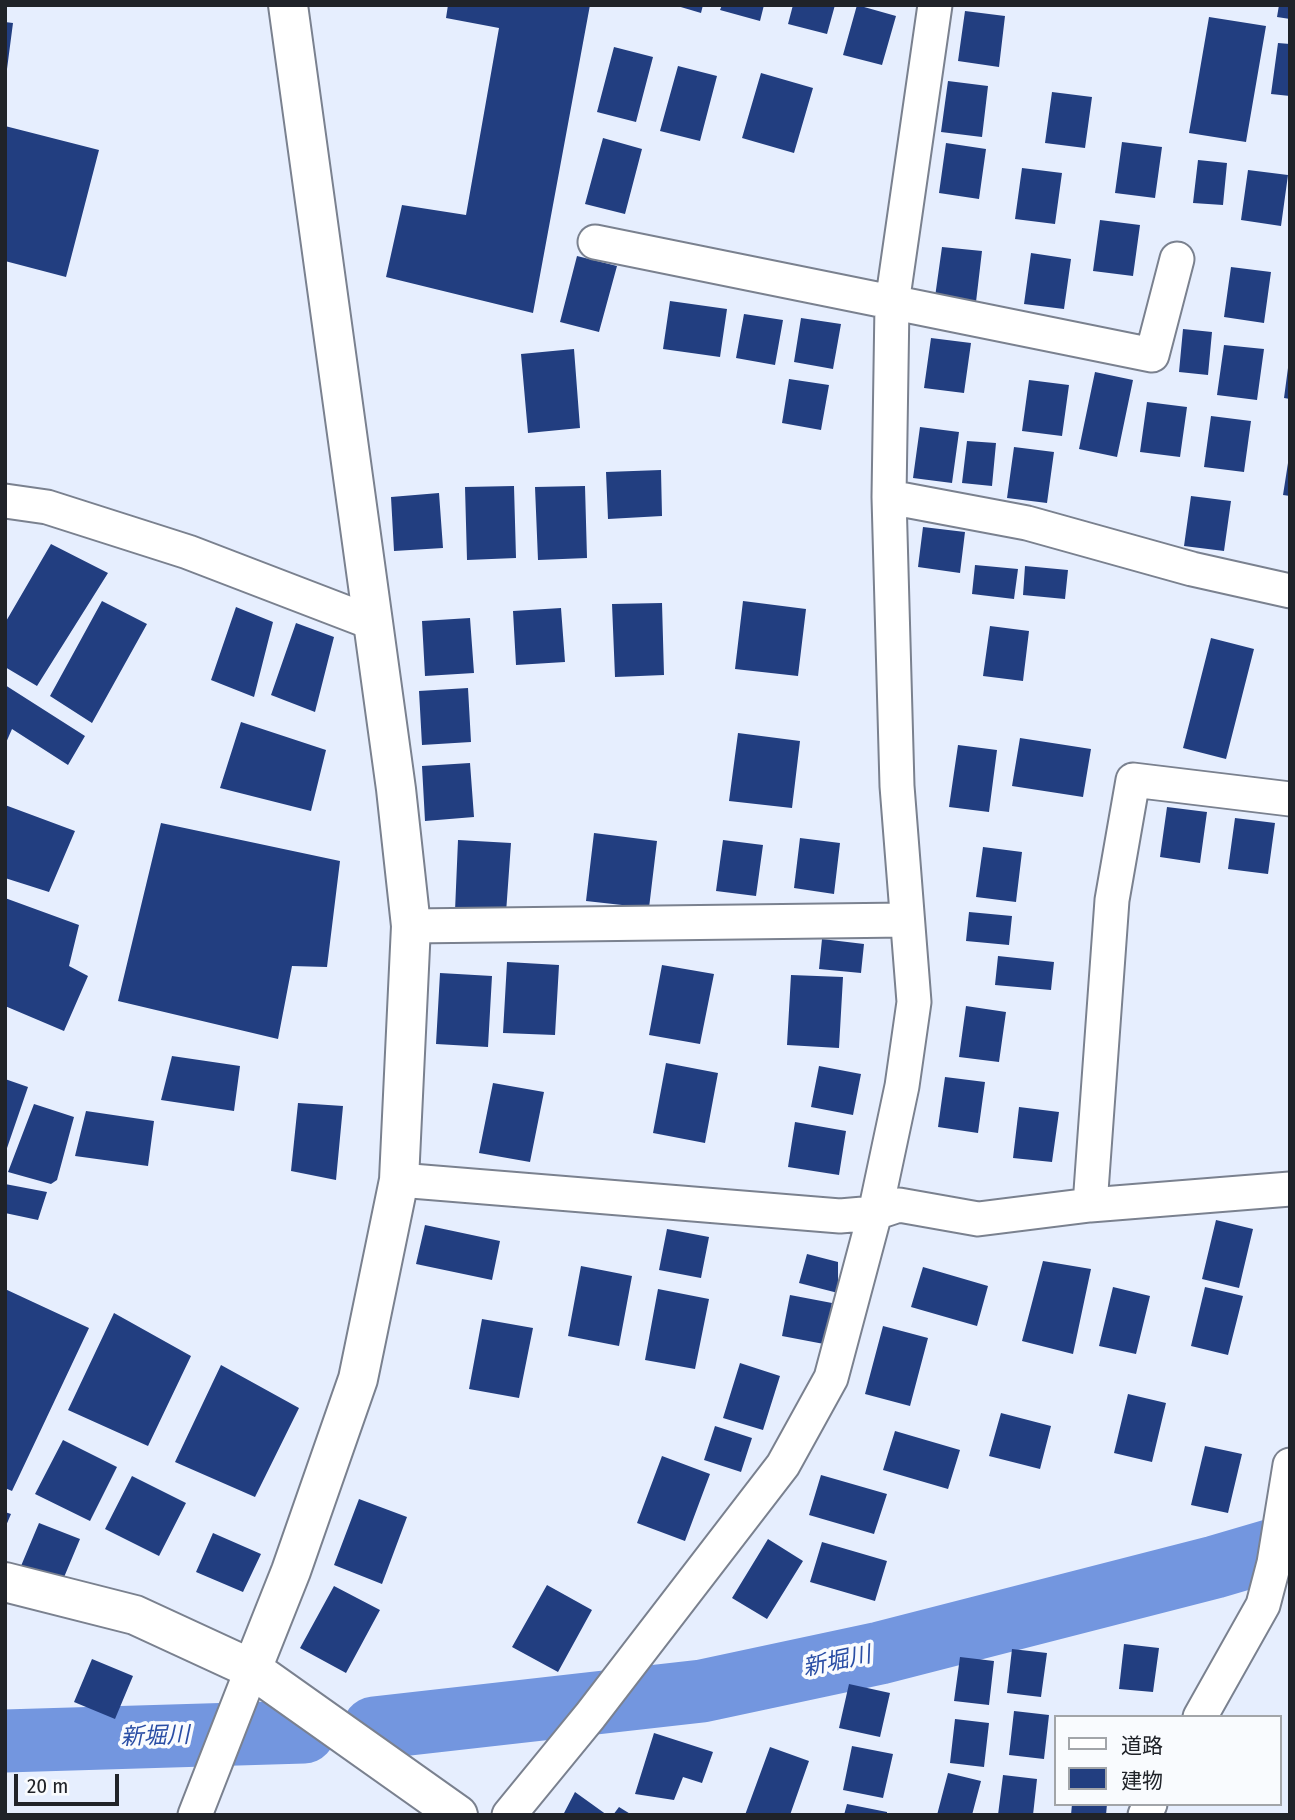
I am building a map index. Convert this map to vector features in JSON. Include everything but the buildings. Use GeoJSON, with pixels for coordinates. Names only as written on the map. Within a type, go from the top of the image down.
{"type":"FeatureCollection","features":[{"type":"Feature","properties":{"kind":"street"},"geometry":{"type":"LineString","coordinates":[[195,1815],[291,1572],[358,1380],[399,1180],[411,926],[396,789],[288,5]]}},
{"type":"Feature","properties":{"kind":"street"},"geometry":{"type":"LineString","coordinates":[[509,1815],[590,1716],[783,1465],[831,1378],[875,1213],[902,1086],[914,1002],[897,786],[889,497],[892,304],[935,5]]}},
{"type":"Feature","properties":{"kind":"street"},"geometry":{"type":"LineString","coordinates":[[595,242],[1152,355],[1177,259]]}},
{"type":"Feature","properties":{"kind":"street"},"geometry":{"type":"LineString","coordinates":[[889,497],[1027,523],[1192,569],[1290,591]]}},
{"type":"Feature","properties":{"kind":"street"},"geometry":{"type":"LineString","coordinates":[[5,500],[47,507],[188,552],[373,624]]}},
{"type":"Feature","properties":{"kind":"street"},"geometry":{"type":"LineString","coordinates":[[1090,1205],[1112,900],[1133,780],[1290,800]]}},
{"type":"Feature","properties":{"kind":"street"},"geometry":{"type":"LineString","coordinates":[[411,926],[906,920]]}},
{"type":"Feature","properties":{"kind":"street"},"geometry":{"type":"LineString","coordinates":[[399,1180],[840,1216],[875,1213],[899,1205],[978,1219],[1090,1205],[1290,1189]]}},
{"type":"Feature","properties":{"kind":"street"},"geometry":{"type":"LineString","coordinates":[[1201,1715],[1263,1605],[1274,1563],[1290,1465]]}},
{"type":"Feature","properties":{"kind":"street"},"geometry":{"type":"LineString","coordinates":[[5,1582],[135,1615],[252,1669],[458,1815]]}},
{"type":"Feature","properties":{"kind":"waterway","name":"新堀川"},"geometry":{"type":"LineString","coordinates":[[374,1728],[702,1691],[880,1653],[1215,1567],[1290,1545]]}},
{"type":"Feature","properties":{"kind":"waterway","name":"新堀川"},"geometry":{"type":"LineString","coordinates":[[5,1741],[304,1732]]}}]}
